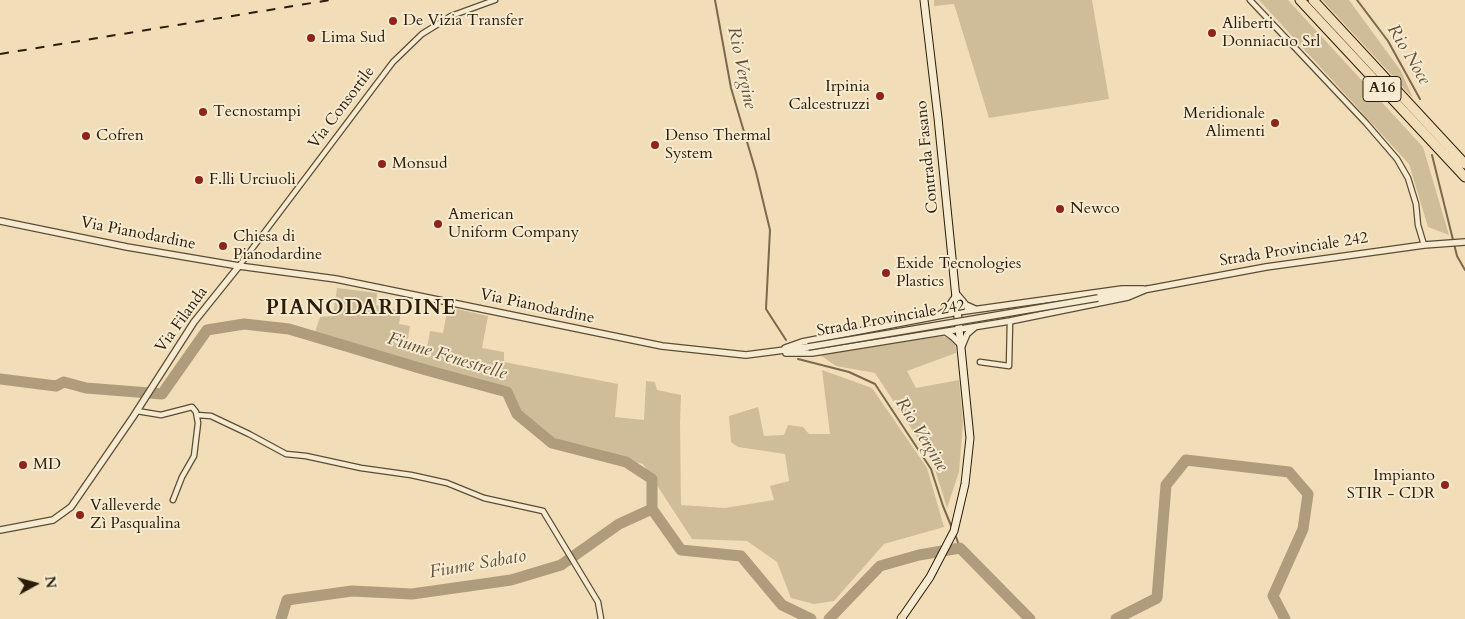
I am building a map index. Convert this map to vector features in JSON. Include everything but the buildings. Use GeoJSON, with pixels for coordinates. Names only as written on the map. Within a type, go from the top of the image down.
{"type":"FeatureCollection","features":[{"type":"Feature","properties":{"kind":"highway","name":"A16"},"geometry":{"type":"LineString","coordinates":[[1300,0],[1465,177]]}},
{"type":"Feature","properties":{"kind":"highway","name":"A16"},"geometry":{"type":"LineString","coordinates":[[1313,0],[1465,164]]}},
{"type":"Feature","properties":{"kind":"main road","name":"Contrada Fasano"},"geometry":{"type":"LineString","coordinates":[[902,619],[930,577],[954,531],[965,484],[970,438],[962,346],[924,0]]}},
{"type":"Feature","properties":{"kind":"street","name":"Via Consortile"},"geometry":{"type":"LineString","coordinates":[[240,266],[393,62],[422,34],[451,16],[495,0]]}},
{"type":"Feature","properties":{"kind":"street"},"geometry":{"type":"LineString","coordinates":[[1250,0],[1397,159],[1408,178],[1416,204],[1418,225],[1424,245]]}},
{"type":"Feature","properties":{"kind":"street","name":"Via Pianodardine"},"geometry":{"type":"LineString","coordinates":[[0,221],[127,247],[240,266],[336,279],[662,346],[746,355],[774,352]]}},
{"type":"Feature","properties":{"kind":"street","name":"Strada Provinciale 242"},"geometry":{"type":"LineString","coordinates":[[774,352],[1098,298],[1266,267],[1424,245],[1465,242]]}},
{"type":"Feature","properties":{"kind":"street","name":"Via Filanda"},"geometry":{"type":"LineString","coordinates":[[137,411],[194,322],[240,266]]}},
{"type":"Feature","properties":{"kind":"street"},"geometry":{"type":"LineString","coordinates":[[774,352],[802,342],[936,318],[958,312],[1122,289],[1147,289]]}},
{"type":"Feature","properties":{"kind":"street"},"geometry":{"type":"LineString","coordinates":[[774,352],[812,353],[946,332],[1128,297],[1147,289]]}},
{"type":"Feature","properties":{"kind":"street"},"geometry":{"type":"LineString","coordinates":[[936,318],[946,310],[955,294],[966,305],[977,310]]}},
{"type":"Feature","properties":{"kind":"street"},"geometry":{"type":"LineString","coordinates":[[980,362],[1009,366],[1010,321]]}},
{"type":"Feature","properties":{"kind":"street"},"geometry":{"type":"LineString","coordinates":[[946,332],[962,346],[967,334],[974,327]]}},
{"type":"Feature","properties":{"kind":"street"},"geometry":{"type":"LineString","coordinates":[[0,530],[53,520],[71,507],[137,411],[161,415],[192,407],[198,423],[194,456],[182,476],[173,500]]}},
{"type":"Feature","properties":{"kind":"street"},"geometry":{"type":"LineString","coordinates":[[196,415],[211,416],[250,434],[286,454],[411,475],[447,483],[484,498],[543,511],[598,602],[601,619]]}},
{"type":"Feature","properties":{"kind":"shaded area"},"geometry":{"type":"Polygon","coordinates":[[[934,0],[1092,0],[1109,99],[989,118],[954,4],[934,6],[934,0]]]}},
{"type":"Feature","properties":{"kind":"shaded area"},"geometry":{"type":"Polygon","coordinates":[[[1259,0],[1288,0],[1423,147],[1449,235],[1428,227],[1409,164],[1259,0]]]}},
{"type":"Feature","properties":{"kind":"shaded area"},"geometry":{"type":"Polygon","coordinates":[[[1322,0],[1349,0],[1401,71],[1413,98],[1322,0]]]}},
{"type":"Feature","properties":{"kind":"shaded area"},"geometry":{"type":"Polygon","coordinates":[[[337,288],[377,293],[376,305],[401,311],[399,324],[410,326],[407,345],[427,348],[430,331],[443,333],[448,307],[488,316],[482,348],[504,352],[504,362],[618,384],[615,417],[644,420],[646,381],[655,382],[657,390],[681,395],[681,505],[725,508],[774,500],[770,486],[789,481],[785,454],[738,447],[731,442],[729,416],[758,407],[764,436],[784,435],[788,425],[803,427],[809,434],[830,434],[822,370],[872,388],[927,468],[944,527],[884,544],[834,601],[814,604],[791,598],[777,562],[747,541],[692,539],[643,464],[554,440],[522,415],[510,390],[315,332],[320,317],[333,316],[337,288]]]}},
{"type":"Feature","properties":{"kind":"shaded area"},"geometry":{"type":"Polygon","coordinates":[[[943,336],[955,342],[956,353],[907,371],[916,388],[959,380],[963,422],[959,472],[947,508],[932,460],[875,373],[836,366],[820,355],[943,336]]]}},
{"type":"Feature","properties":{"kind":"waterway","name":"Rio Vergine"},"geometry":{"type":"LineString","coordinates":[[715,0],[731,88],[756,172],[770,230],[766,309],[786,340]]}},
{"type":"Feature","properties":{"kind":"waterway","name":"Rio Noce"},"geometry":{"type":"LineString","coordinates":[[1357,0],[1388,41],[1420,99]]}},
{"type":"Feature","properties":{"kind":"waterway","name":"Rio Noce"},"geometry":{"type":"LineString","coordinates":[[1432,155],[1457,256],[1465,270]]}},
{"type":"Feature","properties":{"kind":"waterway","name":"Fiume Fenestrelle"},"geometry":{"type":"LineString","coordinates":[[0,379],[56,386],[64,382],[86,388],[162,394],[207,330],[244,324],[289,329],[507,392],[517,414],[552,443],[626,462],[652,479],[652,509]]}},
{"type":"Feature","properties":{"kind":"waterway","name":"Rio Vergine"},"geometry":{"type":"LineString","coordinates":[[798,359],[849,372],[875,384],[931,469],[952,528]]}},
{"type":"Feature","properties":{"kind":"waterway","name":"Fiume Sabato"},"geometry":{"type":"LineString","coordinates":[[1116,619],[1157,598],[1166,485],[1186,460],[1289,472],[1308,494],[1303,529],[1273,596],[1285,619]]}},
{"type":"Feature","properties":{"kind":"waterway","name":"Fiume Sabato"},"geometry":{"type":"LineString","coordinates":[[281,619],[287,600],[352,591],[412,594],[511,580],[561,565],[619,524],[652,509],[681,550],[741,556],[782,605],[811,619]]}},
{"type":"Feature","properties":{"kind":"waterway","name":"Rio Vergine"},"geometry":{"type":"LineString","coordinates":[[955,534],[960,548]]}},
{"type":"Feature","properties":{"kind":"waterway","name":"Fiume Sabato"},"geometry":{"type":"LineString","coordinates":[[829,619],[880,566],[919,555],[960,548],[1030,619]]}},
{"type":"Feature","properties":{"kind":"railway"},"geometry":{"type":"LineString","coordinates":[[0,54],[330,0]]}},
{"type":"Feature","properties":{"kind":"place","name":"De Vizia Transfer"},"geometry":{"type":"Point","coordinates":[393,21]}},
{"type":"Feature","properties":{"kind":"place","name":"Aliberti Donniacuo Srl"},"geometry":{"type":"Point","coordinates":[1212,33]}},
{"type":"Feature","properties":{"kind":"place","name":"Lima Sud"},"geometry":{"type":"Point","coordinates":[311,38]}},
{"type":"Feature","properties":{"kind":"place","name":"Irpinia Calcestruzzi"},"geometry":{"type":"Point","coordinates":[880,96]}},
{"type":"Feature","properties":{"kind":"place","name":"Tecnostampi"},"geometry":{"type":"Point","coordinates":[203,112]}},
{"type":"Feature","properties":{"kind":"place","name":"Meridionale Alimenti"},"geometry":{"type":"Point","coordinates":[1275,123]}},
{"type":"Feature","properties":{"kind":"place","name":"Cofren"},"geometry":{"type":"Point","coordinates":[86,136]}},
{"type":"Feature","properties":{"kind":"place","name":"Denso Thermal System"},"geometry":{"type":"Point","coordinates":[655,145]}},
{"type":"Feature","properties":{"kind":"place","name":"Monsud"},"geometry":{"type":"Point","coordinates":[382,164]}},
{"type":"Feature","properties":{"kind":"place","name":"F.lli Urciuoli"},"geometry":{"type":"Point","coordinates":[199,180]}},
{"type":"Feature","properties":{"kind":"place","name":"Newco"},"geometry":{"type":"Point","coordinates":[1060,209]}},
{"type":"Feature","properties":{"kind":"place","name":"American Uniform Company"},"geometry":{"type":"Point","coordinates":[438,224]}},
{"type":"Feature","properties":{"kind":"place","name":"Chiesa di Pianodardine"},"geometry":{"type":"Point","coordinates":[223,246]}},
{"type":"Feature","properties":{"kind":"place","name":"Exide Tecnologies Plastics"},"geometry":{"type":"Point","coordinates":[886,273]}},
{"type":"Feature","properties":{"kind":"place","name":"MD"},"geometry":{"type":"Point","coordinates":[23,465]}},
{"type":"Feature","properties":{"kind":"place","name":"Impianto STIR - CDR"},"geometry":{"type":"Point","coordinates":[1445,485]}},
{"type":"Feature","properties":{"kind":"place","name":"Valleverde Zì Pasqualina"},"geometry":{"type":"Point","coordinates":[80,515]}},
{"type":"Feature","properties":{"kind":"district","name":"PIANODARDINE"},"geometry":{"type":"Point","coordinates":[361,309]}}]}
